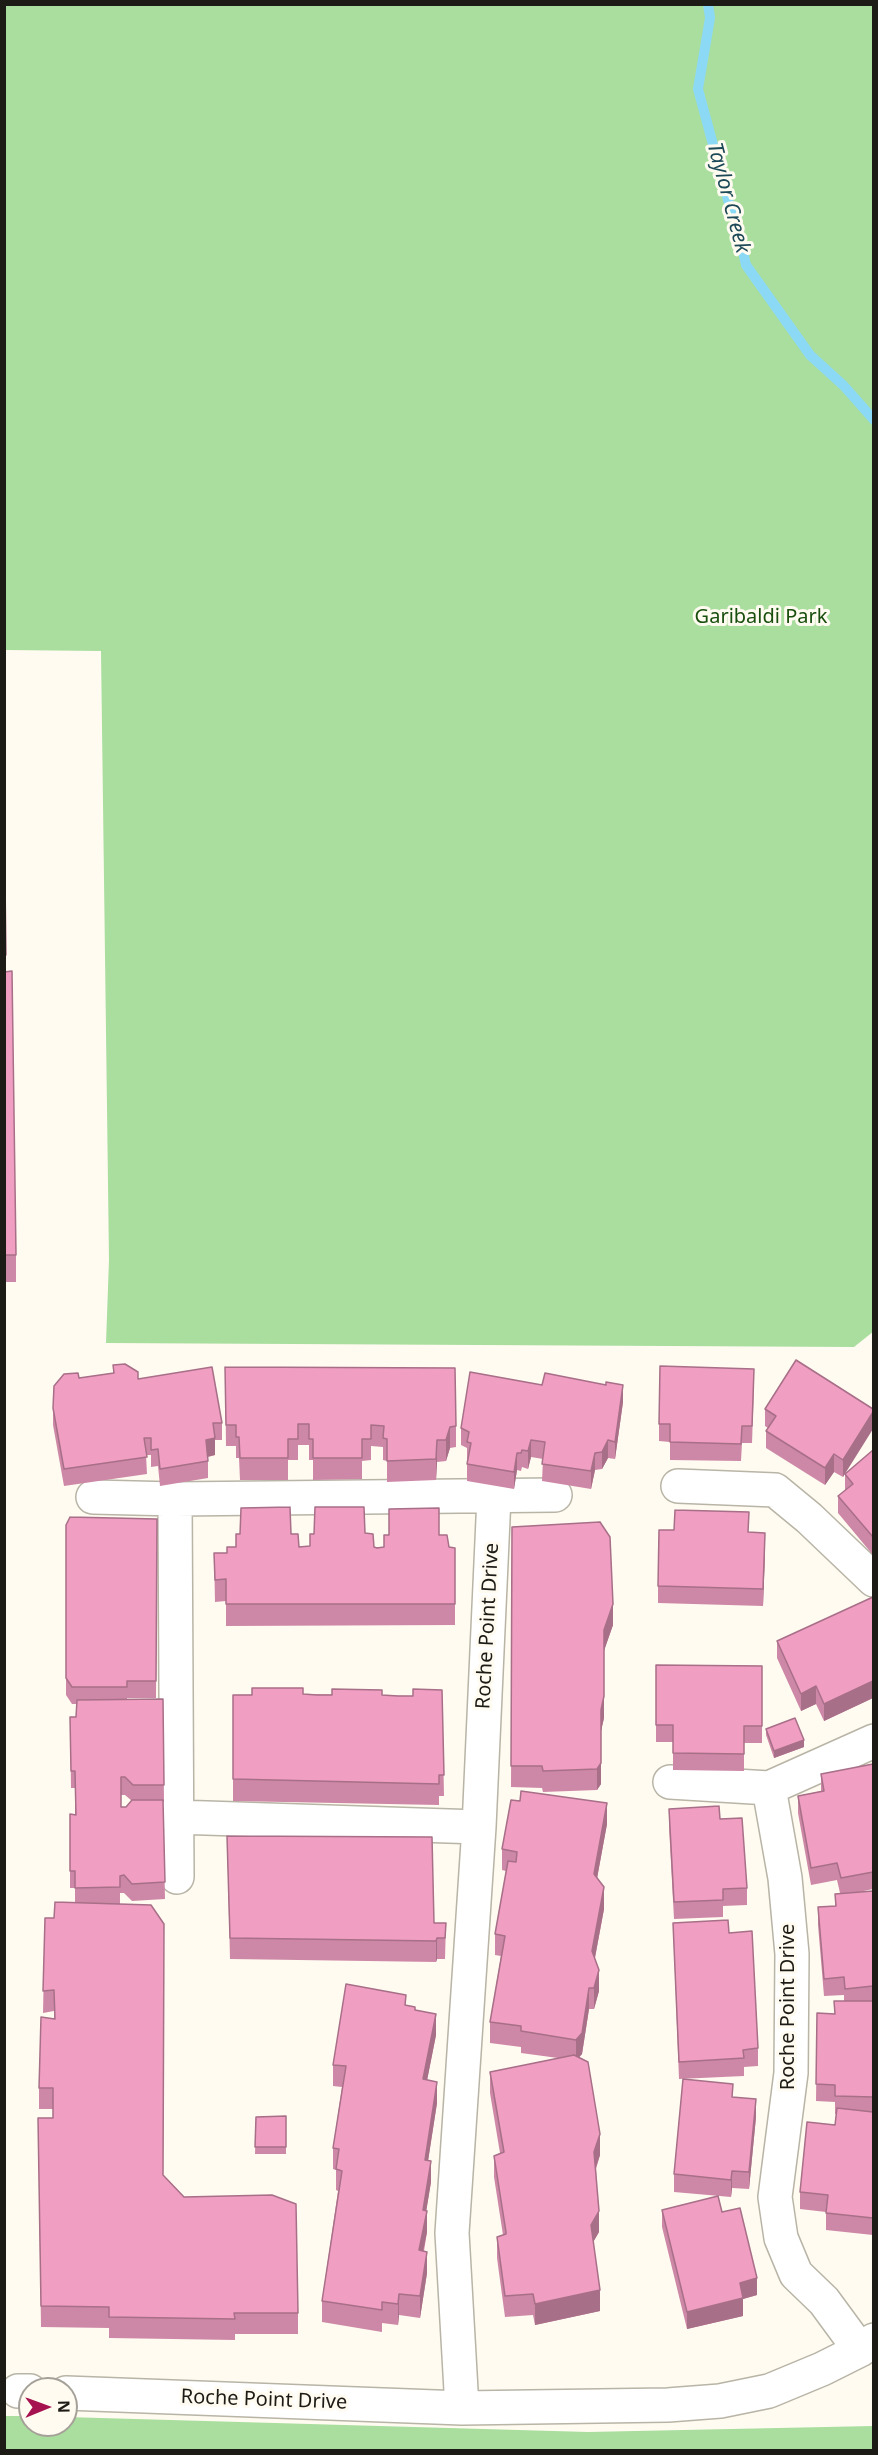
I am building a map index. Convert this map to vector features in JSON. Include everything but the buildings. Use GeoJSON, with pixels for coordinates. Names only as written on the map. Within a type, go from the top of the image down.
{"type":"FeatureCollection","features":[{"type":"Feature","properties":{"kind":"street"},"geometry":{"type":"LineString","coordinates":[[678,1486],[775,1490],[809,1518],[873,1580]]}},
{"type":"Feature","properties":{"kind":"street"},"geometry":{"type":"LineString","coordinates":[[93,1497],[175,1499],[555,1495]]}},
{"type":"Feature","properties":{"kind":"street","name":"Roche Point Drive"},"geometry":{"type":"LineString","coordinates":[[462,2408],[452,2233],[479,1827],[494,1497]]}},
{"type":"Feature","properties":{"kind":"street"},"geometry":{"type":"LineString","coordinates":[[175,1499],[177,1877]]}},
{"type":"Feature","properties":{"kind":"street"},"geometry":{"type":"LineString","coordinates":[[670,1782],[769,1788],[873,1741]]}},
{"type":"Feature","properties":{"kind":"street","name":"Roche Point Drive"},"geometry":{"type":"LineString","coordinates":[[78,2393],[462,2408],[669,2405],[720,2401],[769,2391],[822,2369],[867,2345],[796,2274],[781,2238],[775,2198],[791,2073],[792,1954],[785,1878],[769,1788]]}},
{"type":"Feature","properties":{"kind":"street"},"geometry":{"type":"LineString","coordinates":[[176,1817],[479,1827]]}},
{"type":"Feature","properties":{"kind":"green space","name":"Garibaldi Park"},"geometry":{"type":"Polygon","coordinates":[[[5,4],[873,5],[874,1331],[854,1347],[106,1343],[109,1260],[101,651],[5,650],[5,4]]]}},
{"type":"Feature","properties":{"kind":"green space"},"geometry":{"type":"Polygon","coordinates":[[[4,2416],[18,2416],[18,2437],[78,2437],[78,2417],[588,2432],[873,2426],[874,2450],[5,2450],[4,2416]]]}},
{"type":"Feature","properties":{"kind":"waterway","name":"Taylor Creek"},"geometry":{"type":"LineString","coordinates":[[708,4],[710,18],[698,89],[728,200],[736,221],[746,265],[810,355],[844,386],[874,420]]}}]}
